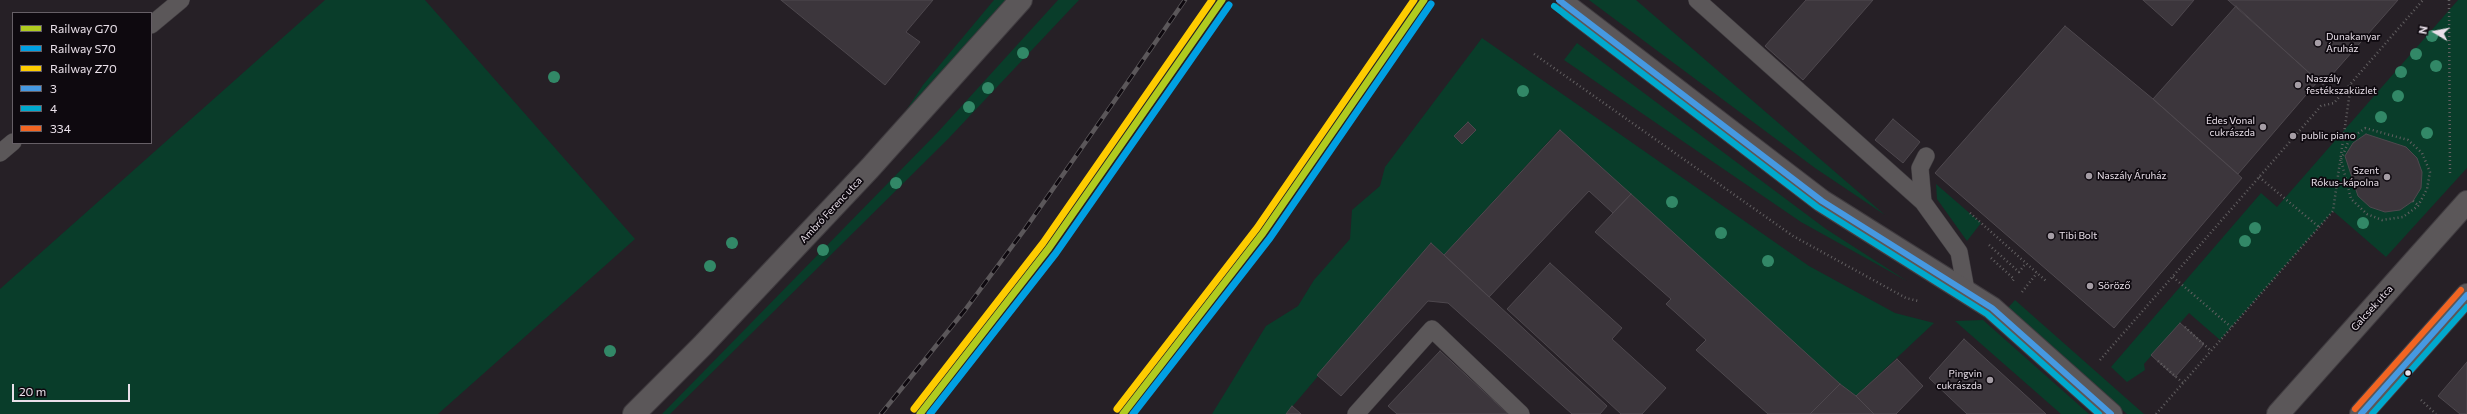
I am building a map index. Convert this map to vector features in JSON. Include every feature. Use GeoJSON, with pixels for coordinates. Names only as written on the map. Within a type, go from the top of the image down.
{"type":"FeatureCollection","features":[{"type":"Feature","properties":{"kind":"street","name":"Ambró Ferenc utca"},"geometry":{"type":"LineString","coordinates":[[634,414],[702,346],[864,174],[1020,0]]}},
{"type":"Feature","properties":{"kind":"street"},"geometry":{"type":"LineString","coordinates":[[1571,9],[1822,201],[1966,290],[1992,308],[2111,414]]}},
{"type":"Feature","properties":{"kind":"street","name":"Galcsek utca"},"geometry":{"type":"LineString","coordinates":[[2278,414],[2467,202]]}},
{"type":"Feature","properties":{"kind":"street"},"geometry":{"type":"LineString","coordinates":[[2361,414],[2467,295]]}},
{"type":"Feature","properties":{"kind":"lane"},"geometry":{"type":"LineString","coordinates":[[152,24],[181,0]]}},
{"type":"Feature","properties":{"kind":"lane"},"geometry":{"type":"LineString","coordinates":[[1697,0],[1923,202],[1959,252],[1966,290]]}},
{"type":"Feature","properties":{"kind":"lane"},"geometry":{"type":"LineString","coordinates":[[0,153],[12,143]]}},
{"type":"Feature","properties":{"kind":"lane"},"geometry":{"type":"LineString","coordinates":[[1923,202],[1920,168],[1926,156]]}},
{"type":"Feature","properties":{"kind":"lane"},"geometry":{"type":"LineString","coordinates":[[1356,414],[1432,329],[1521,414]]}},
{"type":"Feature","properties":{"kind":"path"},"geometry":{"type":"LineString","coordinates":[[2098,363],[2321,106],[2334,103],[2423,0]]}},
{"type":"Feature","properties":{"kind":"path"},"geometry":{"type":"LineString","coordinates":[[2450,0],[2450,179]]}},
{"type":"Feature","properties":{"kind":"path"},"geometry":{"type":"LineString","coordinates":[[1534,54],[1793,236],[1906,298],[1919,302]]}},
{"type":"Feature","properties":{"kind":"path"},"geometry":{"type":"LineString","coordinates":[[2156,414],[2333,211],[2351,83]]}},
{"type":"Feature","properties":{"kind":"path"},"geometry":{"type":"LineString","coordinates":[[2365,128],[2408,140],[2422,153],[2430,172],[2427,189],[2418,206],[2403,217],[2382,220],[2367,214],[2351,199],[2341,160],[2349,140],[2365,128]]}},
{"type":"Feature","properties":{"kind":"path"},"geometry":{"type":"LineString","coordinates":[[2259,177],[2319,227]]}},
{"type":"Feature","properties":{"kind":"path"},"geometry":{"type":"LineString","coordinates":[[1964,208],[2046,281]]}},
{"type":"Feature","properties":{"kind":"path"},"geometry":{"type":"LineString","coordinates":[[1985,241],[2019,272],[2026,263]]}},
{"type":"Feature","properties":{"kind":"path"},"geometry":{"type":"LineString","coordinates":[[1985,253],[2014,279],[2010,284]]}},
{"type":"Feature","properties":{"kind":"path"},"geometry":{"type":"LineString","coordinates":[[2020,295],[2037,274]]}},
{"type":"Feature","properties":{"kind":"path"},"geometry":{"type":"LineString","coordinates":[[2172,277],[2231,327]]}},
{"type":"Feature","properties":{"kind":"path"},"geometry":{"type":"LineString","coordinates":[[2185,327],[2211,351]]}},
{"type":"Feature","properties":{"kind":"path"},"geometry":{"type":"LineString","coordinates":[[2158,361],[2183,383]]}},
{"type":"Feature","properties":{"kind":"path"},"geometry":{"type":"LineString","coordinates":[[2421,400],[2436,414]]}},
{"type":"Feature","properties":{"kind":"green space"},"geometry":{"type":"Polygon","coordinates":[[[325,0],[425,0],[635,239],[438,414],[0,414],[0,289],[325,0]]]}},
{"type":"Feature","properties":{"kind":"green space"},"geometry":{"type":"Polygon","coordinates":[[[994,0],[1006,0],[893,130],[923,85],[994,0]]]}},
{"type":"Feature","properties":{"kind":"green space"},"geometry":{"type":"Polygon","coordinates":[[[1058,0],[1079,0],[948,139],[670,414],[662,414],[938,132],[1058,0]]]}},
{"type":"Feature","properties":{"kind":"green space"},"geometry":{"type":"Polygon","coordinates":[[[1589,0],[1636,0],[1885,215],[1815,168],[1589,0]]]}},
{"type":"Feature","properties":{"kind":"green space"},"geometry":{"type":"Polygon","coordinates":[[[2458,0],[2467,0],[2467,168],[2386,257],[2333,211],[2220,340],[2189,313],[2144,364],[2145,370],[2127,382],[2111,367],[2261,193],[2277,207],[2458,0]]]}},
{"type":"Feature","properties":{"kind":"green space"},"geometry":{"type":"Polygon","coordinates":[[[1482,38],[1809,266],[1895,313],[1934,323],[1856,396],[1840,384],[1559,130],[1444,255],[1431,243],[1286,414],[1212,414],[1266,326],[1298,306],[1314,280],[1350,239],[1352,210],[1380,186],[1385,167],[1482,38]]]}},
{"type":"Feature","properties":{"kind":"green space"},"geometry":{"type":"Polygon","coordinates":[[[1577,43],[1826,229],[1907,281],[1801,222],[1564,60],[1577,43]]]}},
{"type":"Feature","properties":{"kind":"green space"},"geometry":{"type":"Polygon","coordinates":[[[1936,184],[1981,223],[1967,241],[1937,199],[1936,184]]]}},
{"type":"Feature","properties":{"kind":"green space"},"geometry":{"type":"Polygon","coordinates":[[[2015,300],[2144,414],[2127,414],[2007,309],[2015,300]]]}},
{"type":"Feature","properties":{"kind":"green space"},"geometry":{"type":"Polygon","coordinates":[[[1983,320],[2089,414],[2061,414],[1955,321],[1983,320]]]}},
{"type":"Feature","properties":{"kind":"building"},"geometry":{"type":"Polygon","coordinates":[[[781,0],[933,0],[906,32],[920,42],[885,85],[781,0]]]}},
{"type":"Feature","properties":{"kind":"building"},"geometry":{"type":"Polygon","coordinates":[[[1806,0],[1873,0],[1803,80],[1765,46],[1806,0]]]}},
{"type":"Feature","properties":{"kind":"building"},"geometry":{"type":"Polygon","coordinates":[[[2143,0],[2194,0],[2172,26],[2143,0]]]}},
{"type":"Feature","properties":{"kind":"building","name":"Dunakanyar Áruház"},"geometry":{"type":"Polygon","coordinates":[[[2228,0],[2398,0],[2323,85],[2228,0]]]}},
{"type":"Feature","properties":{"kind":"building"},"geometry":{"type":"Polygon","coordinates":[[[2236,6],[2318,81],[2238,174],[2153,99],[2236,6]]]}},
{"type":"Feature","properties":{"kind":"building","name":"Naszály Áruház"},"geometry":{"type":"Polygon","coordinates":[[[2065,26],[2153,99],[2242,178],[2114,328],[1935,173],[2065,26]]]}},
{"type":"Feature","properties":{"kind":"building"},"geometry":{"type":"Polygon","coordinates":[[[1893,119],[1920,142],[1903,163],[1875,140],[1893,119]]]}},
{"type":"Feature","properties":{"kind":"building"},"geometry":{"type":"Polygon","coordinates":[[[1468,122],[1476,130],[1462,144],[1454,136],[1468,122]]]}},
{"type":"Feature","properties":{"kind":"building"},"geometry":{"type":"Polygon","coordinates":[[[1560,130],[1631,194],[1613,213],[1589,191],[1489,297],[1444,255],[1560,130]]]}},
{"type":"Feature","properties":{"kind":"building","name":"Szent Rókus-kápolna"},"geometry":{"type":"Polygon","coordinates":[[[2366,134],[2406,147],[2417,158],[2422,172],[2421,188],[2413,201],[2400,210],[2385,212],[2370,207],[2358,196],[2345,156],[2353,143],[2366,134]]]}},
{"type":"Feature","properties":{"kind":"building"},"geometry":{"type":"Polygon","coordinates":[[[1631,194],[1840,384],[1810,414],[1768,414],[1696,350],[1706,340],[1666,304],[1671,299],[1595,232],[1631,194]]]}},
{"type":"Feature","properties":{"kind":"building"},"geometry":{"type":"Polygon","coordinates":[[[1431,243],[1607,406],[1600,414],[1572,414],[1448,303],[1428,301],[1341,396],[1317,375],[1431,243]]]}},
{"type":"Feature","properties":{"kind":"building"},"geometry":{"type":"Polygon","coordinates":[[[1550,263],[1622,328],[1612,339],[1666,388],[1642,414],[1621,414],[1507,309],[1550,263]]]}},
{"type":"Feature","properties":{"kind":"building"},"geometry":{"type":"Polygon","coordinates":[[[2180,323],[2204,344],[2175,377],[2151,355],[2180,323]]]}},
{"type":"Feature","properties":{"kind":"building"},"geometry":{"type":"Polygon","coordinates":[[[1964,339],[2046,414],[1967,414],[1929,378],[1964,339]]]}},
{"type":"Feature","properties":{"kind":"building"},"geometry":{"type":"Polygon","coordinates":[[[1440,351],[1508,414],[1397,414],[1388,406],[1440,351]]]}},
{"type":"Feature","properties":{"kind":"building"},"geometry":{"type":"Polygon","coordinates":[[[1897,359],[1923,386],[1896,414],[1874,414],[1856,396],[1897,359]]]}},
{"type":"Feature","properties":{"kind":"building"},"geometry":{"type":"Polygon","coordinates":[[[2467,362],[2467,414],[2460,414],[2438,396],[2467,362]]]}},
{"type":"Feature","properties":{"kind":"building"},"geometry":{"type":"Polygon","coordinates":[[[1840,384],[1856,396],[1874,414],[1810,414],[1840,384]]]}},
{"type":"Feature","properties":{"kind":"building"},"geometry":{"type":"Polygon","coordinates":[[[1292,406],[1301,414],[1286,414],[1292,406]]]}},
{"type":"Feature","properties":{"kind":"tunnel"},"geometry":{"type":"LineString","coordinates":[[1559,0],[1571,9]]}},
{"type":"Feature","properties":{"kind":"railway"},"geometry":{"type":"LineString","coordinates":[[881,414],[965,310],[1025,229],[1185,0]]}},
{"type":"Feature","properties":{"kind":"rail line","name":"Z70"},"geometry":{"type":"LineString","coordinates":[[914,409],[1043,243],[1212,0]]}},
{"type":"Feature","properties":{"kind":"rail line","name":"G70"},"geometry":{"type":"LineString","coordinates":[[920,414],[1049,248],[1222,0]]}},
{"type":"Feature","properties":{"kind":"rail line","name":"Z70"},"geometry":{"type":"LineString","coordinates":[[1117,409],[1257,228],[1414,0]]}},
{"type":"Feature","properties":{"kind":"rail line","name":"G70"},"geometry":{"type":"LineString","coordinates":[[1123,414],[1263,233],[1424,0]]}},
{"type":"Feature","properties":{"kind":"rail line","name":"S70"},"geometry":{"type":"LineString","coordinates":[[1133,414],[1270,238],[1431,4]]}},
{"type":"Feature","properties":{"kind":"rail line","name":"S70"},"geometry":{"type":"LineString","coordinates":[[930,414],[1056,253],[1229,5]]}},
{"type":"Feature","properties":{"kind":"transit line","name":"3"},"geometry":{"type":"LineString","coordinates":[[1559,0],[1822,201],[1992,308],[2111,414]]}},
{"type":"Feature","properties":{"kind":"transit line","name":"4"},"geometry":{"type":"LineString","coordinates":[[1554,6],[1817,207],[1987,314],[2099,414]]}},
{"type":"Feature","properties":{"kind":"transit line","name":"334"},"geometry":{"type":"LineString","coordinates":[[2355,409],[2461,290]]}},
{"type":"Feature","properties":{"kind":"transit line","name":"3"},"geometry":{"type":"LineString","coordinates":[[2361,414],[2467,295]]}},
{"type":"Feature","properties":{"kind":"transit line","name":"4"},"geometry":{"type":"LineString","coordinates":[[2372,414],[2467,307]]}},
{"type":"Feature","properties":{"kind":"place","name":"Dunakanyar Áruház"},"geometry":{"type":"Point","coordinates":[2318,43]}},
{"type":"Feature","properties":{"kind":"place","name":"Naszály festékszaküzlet"},"geometry":{"type":"Point","coordinates":[2298,85]}},
{"type":"Feature","properties":{"kind":"place","name":"Édes Vonal cukrászda"},"geometry":{"type":"Point","coordinates":[2263,127]}},
{"type":"Feature","properties":{"kind":"place","name":"public piano"},"geometry":{"type":"Point","coordinates":[2293,136]}},
{"type":"Feature","properties":{"kind":"place","name":"Naszály Áruház"},"geometry":{"type":"Point","coordinates":[2089,176]}},
{"type":"Feature","properties":{"kind":"place","name":"Szent Rókus-kápolna"},"geometry":{"type":"Point","coordinates":[2387,177]}},
{"type":"Feature","properties":{"kind":"place","name":"Tibi Bolt"},"geometry":{"type":"Point","coordinates":[2051,236]}},
{"type":"Feature","properties":{"kind":"place","name":"Söröző"},"geometry":{"type":"Point","coordinates":[2090,286]}},
{"type":"Feature","properties":{"kind":"place","name":"Pingvin cukrászda"},"geometry":{"type":"Point","coordinates":[1990,380]}}]}
